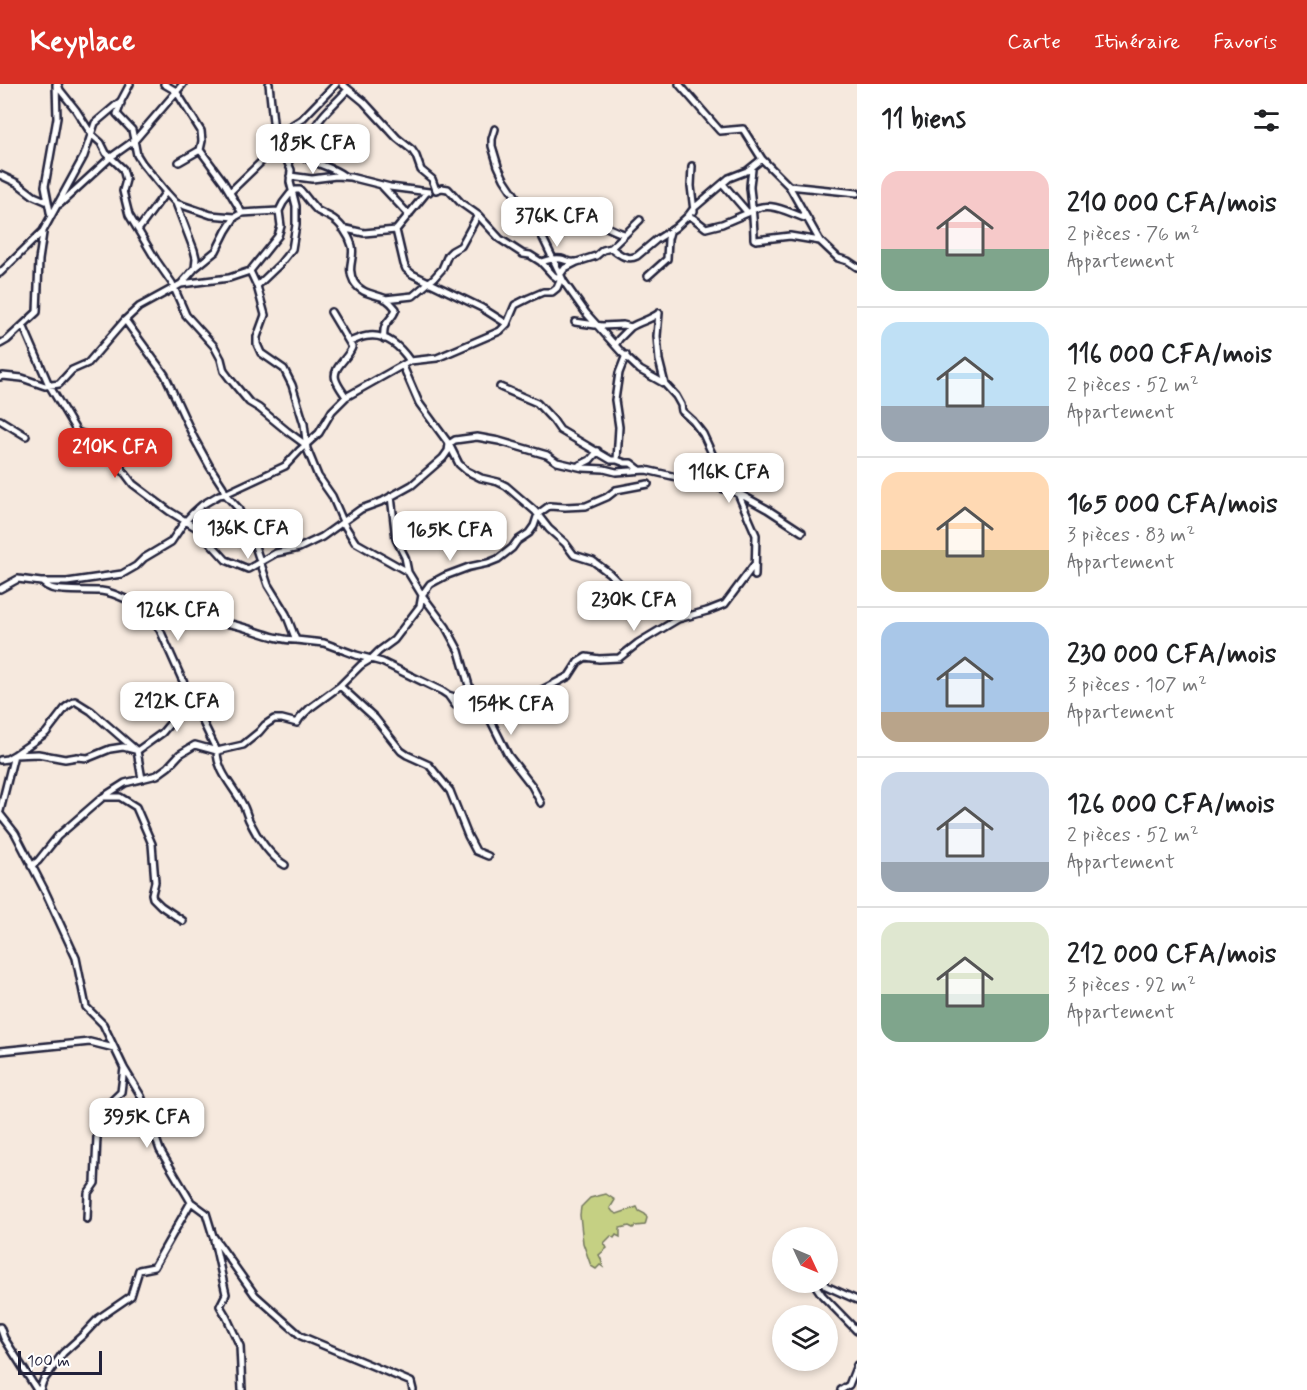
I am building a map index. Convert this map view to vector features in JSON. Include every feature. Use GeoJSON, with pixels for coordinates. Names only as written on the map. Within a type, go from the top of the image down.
{"type":"FeatureCollection","features":[{"type":"Feature","properties":{"kind":"street"},"geometry":{"type":"LineString","coordinates":[[57,84],[92,135],[123,169],[126,180],[123,191],[129,215],[174,287],[186,315],[214,346],[224,371],[249,402],[306,445]]}},
{"type":"Feature","properties":{"kind":"street"},"geometry":{"type":"LineString","coordinates":[[51,218],[45,186],[57,118],[57,84]]}},
{"type":"Feature","properties":{"kind":"street"},"geometry":{"type":"LineString","coordinates":[[130,84],[117,114],[132,130],[137,155],[142,163],[176,203],[194,250],[195,268]]}},
{"type":"Feature","properties":{"kind":"street"},"geometry":{"type":"LineString","coordinates":[[164,84],[176,91],[201,131],[200,150],[179,162]]}},
{"type":"Feature","properties":{"kind":"street"},"geometry":{"type":"LineString","coordinates":[[56,207],[135,140],[183,84]]}},
{"type":"Feature","properties":{"kind":"street"},"geometry":{"type":"LineString","coordinates":[[257,286],[292,249],[297,216],[292,192],[291,170],[280,139],[274,131],[269,84]]}},
{"type":"Feature","properties":{"kind":"street"},"geometry":{"type":"LineString","coordinates":[[230,192],[261,163],[291,126],[302,119],[336,84]]}},
{"type":"Feature","properties":{"kind":"street"},"geometry":{"type":"LineString","coordinates":[[342,84],[364,102],[397,138],[412,150],[421,170],[431,177],[436,190]]}},
{"type":"Feature","properties":{"kind":"street"},"geometry":{"type":"LineString","coordinates":[[679,84],[720,131],[743,129],[762,159],[789,186],[820,241],[838,258],[857,267]]}},
{"type":"Feature","properties":{"kind":"street"},"geometry":{"type":"LineString","coordinates":[[285,155],[295,151],[308,139],[321,118],[348,89]]}},
{"type":"Feature","properties":{"kind":"street"},"geometry":{"type":"LineString","coordinates":[[0,273],[43,231],[84,156],[96,123],[121,101]]}},
{"type":"Feature","properties":{"kind":"street"},"geometry":{"type":"LineString","coordinates":[[495,129],[492,146],[504,179],[530,216],[560,275],[581,307],[639,369],[665,384],[681,405],[682,411],[703,434],[714,458],[723,466],[756,535],[755,576]]}},
{"type":"Feature","properties":{"kind":"street"},"geometry":{"type":"LineString","coordinates":[[200,150],[242,213]]}},
{"type":"Feature","properties":{"kind":"street"},"geometry":{"type":"LineString","coordinates":[[295,151],[315,164],[334,169],[345,177]]}},
{"type":"Feature","properties":{"kind":"street"},"geometry":{"type":"LineString","coordinates":[[611,248],[621,256],[634,258],[671,231],[729,178],[752,168],[762,159]]}},
{"type":"Feature","properties":{"kind":"street"},"geometry":{"type":"LineString","coordinates":[[692,165],[691,186],[697,220]]}},
{"type":"Feature","properties":{"kind":"street"},"geometry":{"type":"LineString","coordinates":[[752,168],[750,185],[754,239],[790,236],[820,241]]}},
{"type":"Feature","properties":{"kind":"street"},"geometry":{"type":"LineString","coordinates":[[0,175],[48,202]]}},
{"type":"Feature","properties":{"kind":"street"},"geometry":{"type":"LineString","coordinates":[[290,176],[312,179],[345,177],[427,192],[448,189],[461,203],[478,215],[500,239],[523,254],[530,255],[541,262],[557,278],[560,275]]}},
{"type":"Feature","properties":{"kind":"street"},"geometry":{"type":"LineString","coordinates":[[380,184],[409,215]]}},
{"type":"Feature","properties":{"kind":"street"},"geometry":{"type":"LineString","coordinates":[[723,184],[751,211]]}},
{"type":"Feature","properties":{"kind":"street"},"geometry":{"type":"LineString","coordinates":[[789,186],[857,193]]}},
{"type":"Feature","properties":{"kind":"street"},"geometry":{"type":"LineString","coordinates":[[0,377],[22,378],[45,386],[58,384],[72,370],[88,363],[125,320],[140,307],[181,284],[229,278],[250,271],[279,237],[281,226],[279,211],[295,190],[300,190],[317,210],[333,218],[347,235],[353,249],[350,268],[353,281],[360,289],[385,299],[396,309],[384,326],[384,339]]}},
{"type":"Feature","properties":{"kind":"street"},"geometry":{"type":"LineString","coordinates":[[138,230],[166,192]]}},
{"type":"Feature","properties":{"kind":"street"},"geometry":{"type":"LineString","coordinates":[[342,228],[373,233],[396,230],[427,192]]}},
{"type":"Feature","properties":{"kind":"street"},"geometry":{"type":"LineString","coordinates":[[176,203],[211,215],[235,217]]}},
{"type":"Feature","properties":{"kind":"street"},"geometry":{"type":"LineString","coordinates":[[688,216],[706,228],[711,228],[765,206],[808,219]]}},
{"type":"Feature","properties":{"kind":"street"},"geometry":{"type":"LineString","coordinates":[[181,284],[195,268],[216,251],[235,217],[242,213],[279,211]]}},
{"type":"Feature","properties":{"kind":"street"},"geometry":{"type":"LineString","coordinates":[[530,216],[555,214],[582,222],[600,224],[624,234]]}},
{"type":"Feature","properties":{"kind":"street"},"geometry":{"type":"LineString","coordinates":[[385,299],[413,296],[429,282],[442,269],[448,255],[461,246],[478,215]]}},
{"type":"Feature","properties":{"kind":"street"},"geometry":{"type":"LineString","coordinates":[[0,589],[18,579],[71,582],[122,573],[136,566],[144,558],[171,542],[186,521],[202,505],[219,495],[281,469],[319,433],[332,411],[346,397],[410,361],[437,358],[500,331],[507,324],[515,305],[543,292],[552,292],[557,288],[560,275],[565,268],[611,248],[640,220]]}},
{"type":"Feature","properties":{"kind":"street"},"geometry":{"type":"LineString","coordinates":[[396,230],[406,269],[482,308],[507,324]]}},
{"type":"Feature","properties":{"kind":"street"},"geometry":{"type":"LineString","coordinates":[[0,344],[37,312],[39,260],[43,231]]}},
{"type":"Feature","properties":{"kind":"street"},"geometry":{"type":"LineString","coordinates":[[648,276],[667,259],[668,239],[671,231]]}},
{"type":"Feature","properties":{"kind":"street"},"geometry":{"type":"LineString","coordinates":[[541,262],[549,259],[577,262]]}},
{"type":"Feature","properties":{"kind":"street"},"geometry":{"type":"LineString","coordinates":[[250,271],[265,315],[256,344],[261,353],[284,369],[292,386],[303,417],[306,445],[318,476],[336,503],[347,531],[358,544],[412,576],[459,651],[474,703]]}},
{"type":"Feature","properties":{"kind":"street"},"geometry":{"type":"LineString","coordinates":[[331,312],[352,347],[334,377],[346,397]]}},
{"type":"Feature","properties":{"kind":"street"},"geometry":{"type":"LineString","coordinates":[[615,345],[631,327],[639,322],[651,320],[660,313],[657,324],[658,348],[665,384]]}},
{"type":"Feature","properties":{"kind":"street"},"geometry":{"type":"LineString","coordinates":[[125,320],[165,375],[194,438],[225,494],[238,508],[253,540],[268,585],[286,614],[296,640]]}},
{"type":"Feature","properties":{"kind":"street"},"geometry":{"type":"LineString","coordinates":[[575,322],[631,327]]}},
{"type":"Feature","properties":{"kind":"street"},"geometry":{"type":"LineString","coordinates":[[23,325],[49,386],[77,432],[117,446],[121,468],[133,484],[169,511],[197,528],[226,560],[248,569],[276,553],[299,548],[317,540],[361,509],[412,485],[446,454],[449,444],[456,440],[477,436],[547,456],[557,462],[616,472],[640,470],[662,473],[703,483],[738,494],[767,508],[802,532]]}},
{"type":"Feature","properties":{"kind":"street"},"geometry":{"type":"LineString","coordinates":[[349,342],[368,336],[384,339],[400,347],[410,361]]}},
{"type":"Feature","properties":{"kind":"street"},"geometry":{"type":"LineString","coordinates":[[617,460],[619,427],[615,400],[626,355]]}},
{"type":"Feature","properties":{"kind":"street"},"geometry":{"type":"LineString","coordinates":[[403,366],[419,403],[449,444],[459,464],[481,478],[506,486],[538,514],[574,555],[592,561],[609,573],[626,590],[678,619]]}},
{"type":"Feature","properties":{"kind":"street"},"geometry":{"type":"LineString","coordinates":[[500,387],[537,403],[560,430],[569,436],[578,439],[611,460],[625,464],[631,463],[640,470]]}},
{"type":"Feature","properties":{"kind":"street"},"geometry":{"type":"LineString","coordinates":[[0,420],[26,436]]}},
{"type":"Feature","properties":{"kind":"street"},"geometry":{"type":"LineString","coordinates":[[578,466],[590,460],[598,451]]}},
{"type":"Feature","properties":{"kind":"street"},"geometry":{"type":"LineString","coordinates":[[32,866],[58,836],[103,796],[125,783],[158,775],[168,768],[180,754],[195,744],[217,751],[243,745],[265,724],[274,719],[297,723],[310,708],[340,687],[361,665],[372,659],[394,640],[420,606],[422,595],[430,584],[469,567],[498,559],[529,533],[538,514],[549,506],[586,506],[607,497],[616,490],[648,484]]}},
{"type":"Feature","properties":{"kind":"street"},"geometry":{"type":"LineString","coordinates":[[391,496],[396,539],[405,557],[408,572]]}},
{"type":"Feature","properties":{"kind":"street"},"geometry":{"type":"LineString","coordinates":[[525,702],[569,676],[578,662],[586,657],[619,658],[638,643],[678,619],[725,604],[755,564]]}},
{"type":"Feature","properties":{"kind":"street"},"geometry":{"type":"LineString","coordinates":[[41,582],[52,589],[102,591],[122,596],[142,607],[173,616],[227,623],[285,640],[324,643],[386,664],[448,695],[474,703],[489,717],[508,755],[532,786],[541,802]]}},
{"type":"Feature","properties":{"kind":"street"},"geometry":{"type":"LineString","coordinates":[[142,607],[160,630],[217,751],[221,768],[244,806],[252,825],[273,856],[285,865]]}},
{"type":"Feature","properties":{"kind":"street"},"geometry":{"type":"LineString","coordinates":[[340,687],[375,718],[401,751],[429,765],[450,791],[476,851],[488,856]]}},
{"type":"Feature","properties":{"kind":"street"},"geometry":{"type":"LineString","coordinates":[[137,751],[162,732],[178,714],[189,692]]}},
{"type":"Feature","properties":{"kind":"street"},"geometry":{"type":"LineString","coordinates":[[448,695],[455,705]]}},
{"type":"Feature","properties":{"kind":"street"},"geometry":{"type":"LineString","coordinates":[[0,760],[14,755],[46,733],[66,706],[75,701],[91,711],[137,751],[142,779]]}},
{"type":"Feature","properties":{"kind":"street"},"geometry":{"type":"LineString","coordinates":[[14,755],[38,754],[64,759],[88,758],[110,749],[123,747],[137,751]]}},
{"type":"Feature","properties":{"kind":"street"},"geometry":{"type":"LineString","coordinates":[[14,755],[0,812],[15,833],[76,958],[86,1007],[104,1024],[124,1068],[141,1096],[160,1150],[192,1202],[206,1213],[226,1294],[220,1305],[240,1346],[242,1390]]}},
{"type":"Feature","properties":{"kind":"street"},"geometry":{"type":"LineString","coordinates":[[103,796],[120,797],[136,807],[152,844],[155,882],[153,898],[183,921]]}},
{"type":"Feature","properties":{"kind":"street"},"geometry":{"type":"LineString","coordinates":[[0,1051],[90,1042],[114,1048]]}},
{"type":"Feature","properties":{"kind":"street"},"geometry":{"type":"LineString","coordinates":[[87,1219],[88,1192],[95,1183],[98,1114],[121,1092],[124,1068]]}},
{"type":"Feature","properties":{"kind":"street"},"geometry":{"type":"LineString","coordinates":[[0,1327],[4,1338],[38,1390],[63,1353],[99,1318],[131,1296],[139,1270],[154,1267],[192,1202]]}},
{"type":"Feature","properties":{"kind":"street"},"geometry":{"type":"LineString","coordinates":[[213,1236],[255,1295],[301,1336],[411,1382],[413,1390]]}},
{"type":"Feature","properties":{"kind":"street"},"geometry":{"type":"LineString","coordinates":[[838,1292],[857,1300]]}},
{"type":"Feature","properties":{"kind":"street"},"geometry":{"type":"LineString","coordinates":[[821,1293],[857,1331]]}},
{"type":"Feature","properties":{"kind":"street"},"geometry":{"type":"LineString","coordinates":[[841,1390],[849,1385],[857,1365]]}},
{"type":"Feature","properties":{"kind":"green space"},"geometry":{"type":"Polygon","coordinates":[[[606,1194],[615,1200],[610,1208],[613,1212],[617,1214],[637,1207],[647,1218],[645,1225],[620,1228],[620,1237],[611,1236],[604,1243],[607,1248],[599,1255],[603,1267],[600,1265],[596,1269],[591,1266],[583,1243],[581,1207],[590,1198],[606,1194]]]}}]}
